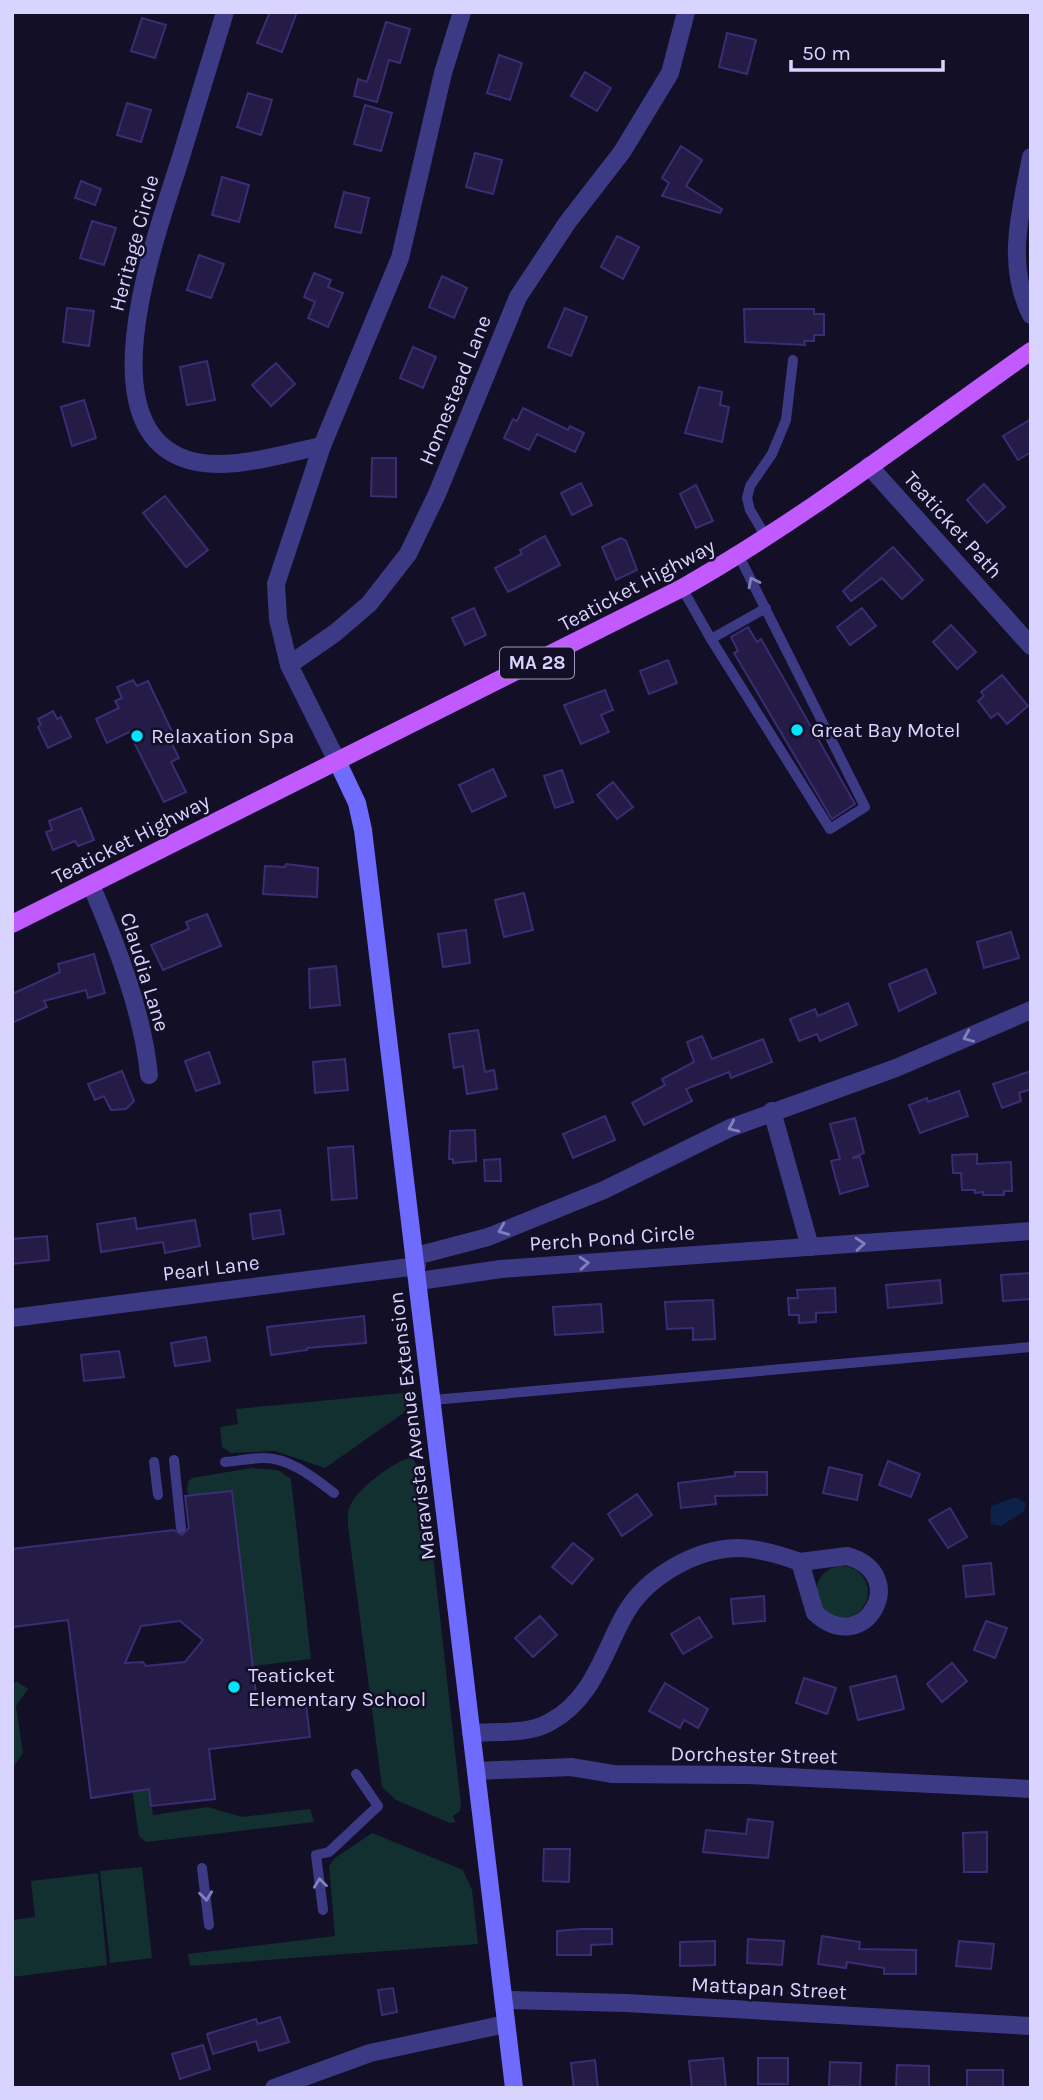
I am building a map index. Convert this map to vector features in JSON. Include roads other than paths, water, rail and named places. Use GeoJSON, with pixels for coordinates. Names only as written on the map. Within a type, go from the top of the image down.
{"type":"FeatureCollection","features":[{"type":"Feature","properties":{"kind":"main road","name":"Teaticket Highway"},"geometry":{"type":"LineString","coordinates":[[12,924],[338,763],[682,588],[739,556],[1031,351]]}},
{"type":"Feature","properties":{"kind":"main road","name":"Maravista Avenue Extension"},"geometry":{"type":"LineString","coordinates":[[338,763],[357,803],[363,830],[514,2088]]}},
{"type":"Feature","properties":{"kind":"street","name":"Heritage Circle"},"geometry":{"type":"LineString","coordinates":[[225,12],[142,288],[135,365],[140,408],[153,437],[178,457],[194,461],[233,462],[322,446]]}},
{"type":"Feature","properties":{"kind":"street"},"geometry":{"type":"LineString","coordinates":[[338,763],[289,665],[278,619],[276,584],[322,446],[401,258],[443,73],[462,12]]}},
{"type":"Feature","properties":{"kind":"street","name":"Homestead Lane"},"geometry":{"type":"LineString","coordinates":[[289,665],[335,633],[369,604],[408,554],[424,523],[518,298],[567,223],[622,152],[670,73],[686,12]]}},
{"type":"Feature","properties":{"kind":"street"},"geometry":{"type":"LineString","coordinates":[[1031,157],[1019,217],[1015,264],[1018,284],[1031,315]]}},
{"type":"Feature","properties":{"kind":"street","name":"Teaticket Path"},"geometry":{"type":"LineString","coordinates":[[869,466],[1031,646]]}},
{"type":"Feature","properties":{"kind":"street","name":"Claudia Lane"},"geometry":{"type":"LineString","coordinates":[[91,885],[117,948],[147,1056],[149,1075]]}},
{"type":"Feature","properties":{"kind":"street","name":"Perch Pond Circle"},"geometry":{"type":"LineString","coordinates":[[417,1268],[604,1190],[730,1128],[896,1068],[1031,1010]]}},
{"type":"Feature","properties":{"kind":"street"},"geometry":{"type":"LineString","coordinates":[[772,1111],[810,1248]]}},
{"type":"Feature","properties":{"kind":"street","name":"Perch Pond Circle"},"geometry":{"type":"LineString","coordinates":[[417,1268],[501,1269],[1031,1231]]}},
{"type":"Feature","properties":{"kind":"street","name":"Pearl Lane"},"geometry":{"type":"LineString","coordinates":[[12,1318],[417,1268]]}},
{"type":"Feature","properties":{"kind":"street"},"geometry":{"type":"LineString","coordinates":[[471,1734],[529,1730],[552,1722],[565,1712],[595,1677],[634,1601],[650,1585],[677,1566],[716,1551],[741,1548],[800,1562],[847,1556],[858,1559],[875,1574],[879,1584],[876,1607],[860,1624],[848,1627],[824,1622],[809,1602],[800,1562]]}},
{"type":"Feature","properties":{"kind":"street","name":"Dorchester Street"},"geometry":{"type":"LineString","coordinates":[[476,1771],[571,1766],[613,1774],[747,1775],[1031,1789]]}},
{"type":"Feature","properties":{"kind":"street","name":"Mattapan Street"},"geometry":{"type":"LineString","coordinates":[[505,2000],[626,2003],[1031,2025]]}},
{"type":"Feature","properties":{"kind":"street"},"geometry":{"type":"LineString","coordinates":[[274,2088],[370,2053],[506,2024]]}},
{"type":"Feature","properties":{"kind":"lane"},"geometry":{"type":"LineString","coordinates":[[766,537],[750,510],[747,498],[750,486],[772,454],[786,420],[793,360]]}},
{"type":"Feature","properties":{"kind":"lane"},"geometry":{"type":"LineString","coordinates":[[682,588],[710,639],[830,829],[865,807],[739,556]]}},
{"type":"Feature","properties":{"kind":"lane"},"geometry":{"type":"LineString","coordinates":[[710,639],[766,608]]}},
{"type":"Feature","properties":{"kind":"lane"},"geometry":{"type":"LineString","coordinates":[[433,1400],[1031,1347]]}},
{"type":"Feature","properties":{"kind":"lane"},"geometry":{"type":"LineString","coordinates":[[225,1462],[263,1458],[277,1460],[306,1473],[334,1493]]}},
{"type":"Feature","properties":{"kind":"lane"},"geometry":{"type":"LineString","coordinates":[[174,1460],[181,1528]]}},
{"type":"Feature","properties":{"kind":"lane"},"geometry":{"type":"LineString","coordinates":[[154,1462],[158,1495]]}},
{"type":"Feature","properties":{"kind":"lane"},"geometry":{"type":"LineString","coordinates":[[323,1910],[316,1856],[329,1852],[378,1806],[356,1774]]}},
{"type":"Feature","properties":{"kind":"lane"},"geometry":{"type":"LineString","coordinates":[[202,1868],[209,1925]]}},
{"type":"Feature","properties":{"kind":"water"},"geometry":{"type":"Polygon","coordinates":[[[1016,1497],[1026,1503],[1024,1511],[1001,1526],[990,1524],[991,1506],[1016,1497]]]}},
{"type":"Feature","properties":{"kind":"place","name":"Great Bay Motel"},"geometry":{"type":"Point","coordinates":[797,730]}},
{"type":"Feature","properties":{"kind":"place","name":"Relaxation Spa"},"geometry":{"type":"Point","coordinates":[137,736]}},
{"type":"Feature","properties":{"kind":"place","name":"Teaticket Elementary School"},"geometry":{"type":"Point","coordinates":[234,1687]}}]}
